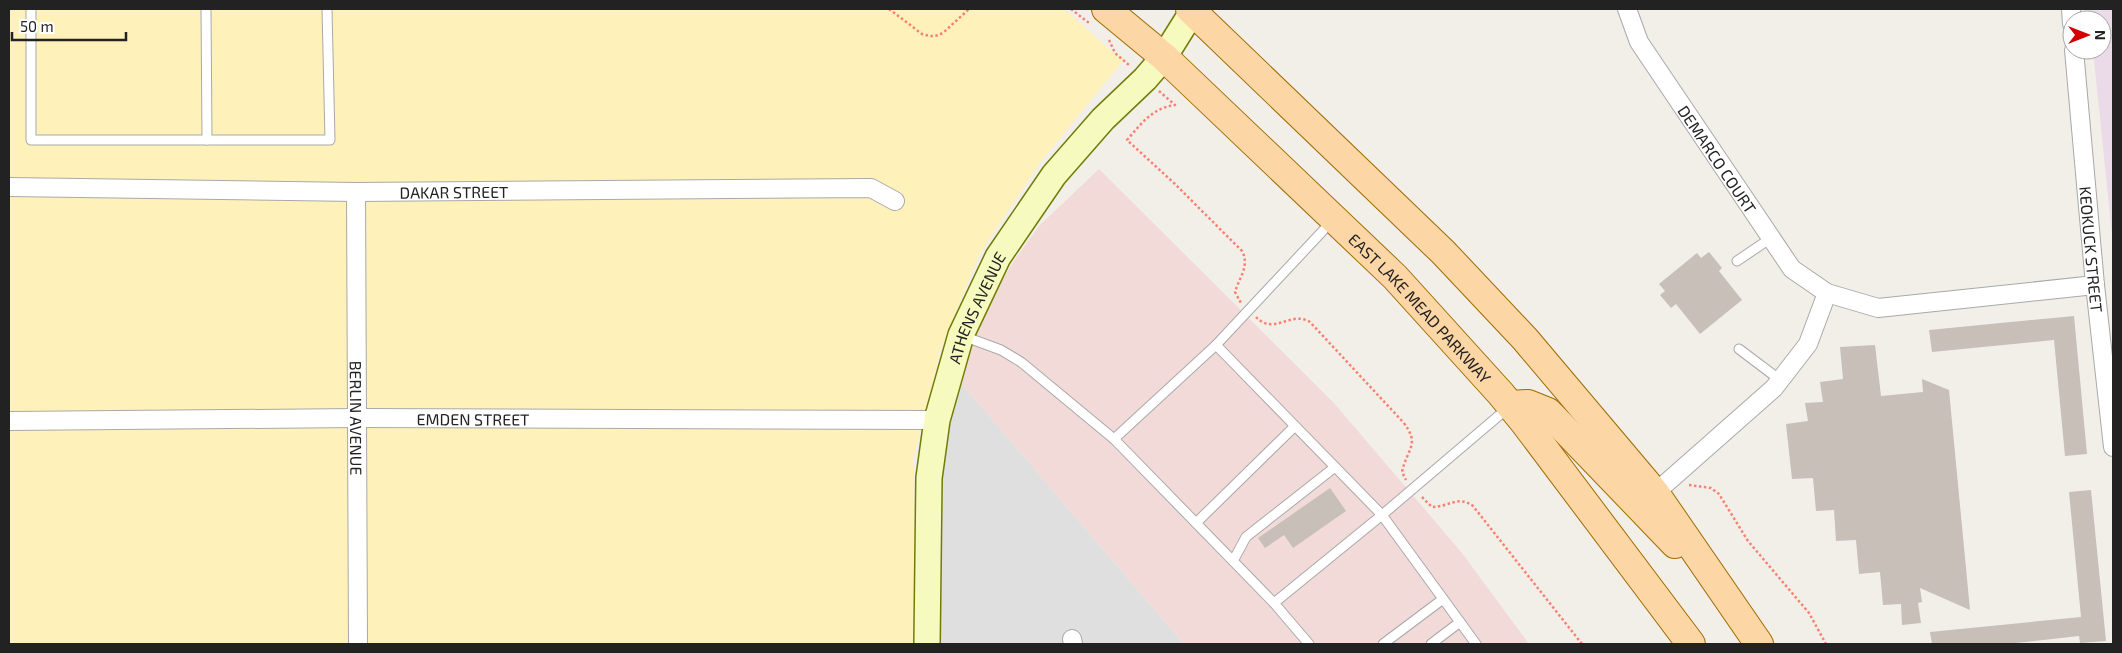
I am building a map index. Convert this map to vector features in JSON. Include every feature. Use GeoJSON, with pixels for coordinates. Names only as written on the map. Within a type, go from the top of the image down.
{"type":"FeatureCollection","features":[{"type":"Feature","properties":{"kind":"main road"},"geometry":{"type":"LineString","coordinates":[[1193,9],[1443,252],[1525,339],[1656,493],[1759,644]]}},
{"type":"Feature","properties":{"kind":"main road","name":"EAST LAKE MEAD PARKWAY"},"geometry":{"type":"LineString","coordinates":[[1099,17],[1164,57],[1394,277],[1510,405],[1691,644]]}},
{"type":"Feature","properties":{"kind":"main road"},"geometry":{"type":"LineString","coordinates":[[1510,405],[1528,404],[1548,412],[1555,418],[1731,603]]}},
{"type":"Feature","properties":{"kind":"street","name":"ATHENS AVENUE"},"geometry":{"type":"LineString","coordinates":[[927,644],[930,478],[936,420],[961,335],[998,257],[1054,175],[1103,119],[1145,79],[1164,57],[1193,9]]}},
{"type":"Feature","properties":{"kind":"street","name":"DEMARCO COURT"},"geometry":{"type":"LineString","coordinates":[[1627,9],[1639,42],[1792,269],[1827,293],[1878,308],[2095,285]]}},
{"type":"Feature","properties":{"kind":"street","name":"KEOKUCK STREET"},"geometry":{"type":"LineString","coordinates":[[2075,60],[2095,285],[2113,448]]}},
{"type":"Feature","properties":{"kind":"street","name":"DAKAR STREET"},"geometry":{"type":"LineString","coordinates":[[9,187],[356,192],[871,188],[895,201]]}},
{"type":"Feature","properties":{"kind":"street","name":"BERLIN AVENUE"},"geometry":{"type":"LineString","coordinates":[[356,192],[358,644]]}},
{"type":"Feature","properties":{"kind":"street"},"geometry":{"type":"LineString","coordinates":[[1656,493],[1774,388],[1808,344],[1827,293]]}},
{"type":"Feature","properties":{"kind":"street","name":"EMDEN STREET"},"geometry":{"type":"LineString","coordinates":[[9,421],[357,418],[936,420]]}},
{"type":"Feature","properties":{"kind":"lane"},"geometry":{"type":"LineString","coordinates":[[31,9],[30,140],[330,140],[327,9]]}},
{"type":"Feature","properties":{"kind":"lane"},"geometry":{"type":"LineString","coordinates":[[206,9],[207,140]]}},
{"type":"Feature","properties":{"kind":"lane"},"geometry":{"type":"LineString","coordinates":[[1114,439],[1216,345],[1334,219]]}},
{"type":"Feature","properties":{"kind":"lane"},"geometry":{"type":"LineString","coordinates":[[1737,261],[1771,238]]}},
{"type":"Feature","properties":{"kind":"lane"},"geometry":{"type":"LineString","coordinates":[[961,335],[1001,350],[1022,362],[1114,439],[1274,603],[1309,644]]}},
{"type":"Feature","properties":{"kind":"lane"},"geometry":{"type":"LineString","coordinates":[[1216,345],[1382,515],[1476,644]]}},
{"type":"Feature","properties":{"kind":"lane"},"geometry":{"type":"LineString","coordinates":[[1739,349],[1780,380]]}},
{"type":"Feature","properties":{"kind":"lane"},"geometry":{"type":"LineString","coordinates":[[1274,603],[1382,515],[1510,405]]}},
{"type":"Feature","properties":{"kind":"lane"},"geometry":{"type":"LineString","coordinates":[[1196,523],[1295,426]]}},
{"type":"Feature","properties":{"kind":"lane"},"geometry":{"type":"LineString","coordinates":[[1233,561],[1246,537],[1335,467]]}},
{"type":"Feature","properties":{"kind":"lane"},"geometry":{"type":"LineString","coordinates":[[1383,644],[1443,599]]}},
{"type":"Feature","properties":{"kind":"lane"},"geometry":{"type":"LineString","coordinates":[[1431,644],[1460,622]]}},
{"type":"Feature","properties":{"kind":"path"},"geometry":{"type":"LineString","coordinates":[[890,9],[922,34],[928,36],[940,35],[969,9]]}},
{"type":"Feature","properties":{"kind":"path"},"geometry":{"type":"LineString","coordinates":[[1071,9],[1099,17]]}},
{"type":"Feature","properties":{"kind":"path"},"geometry":{"type":"LineString","coordinates":[[1106,37],[1116,53],[1175,105],[1165,106],[1153,112],[1127,140],[1175,184],[1242,251],[1245,258],[1244,271],[1235,292],[1237,298],[1260,322],[1268,325],[1296,319],[1310,322],[1403,422],[1411,434],[1413,442],[1402,472],[1403,477],[1432,507],[1460,501],[1474,506],[1582,644]]}},
{"type":"Feature","properties":{"kind":"path"},"geometry":{"type":"LineString","coordinates":[[1679,472],[1689,485],[1714,489],[1748,541],[1809,613],[1826,644]]}},
{"type":"Feature","properties":{"kind":"shaded area"},"geometry":{"type":"Polygon","coordinates":[[[2113,9],[2113,245],[2094,60],[2112,60],[2112,10],[2089,10],[2113,9]]]}},
{"type":"Feature","properties":{"kind":"shaded area"},"geometry":{"type":"Polygon","coordinates":[[[1099,169],[1334,403],[1462,553],[1529,644],[1184,644],[961,383],[974,341],[991,300],[1013,262],[1039,226],[1099,169]]]}},
{"type":"Feature","properties":{"kind":"shaded area"},"geometry":{"type":"Polygon","coordinates":[[[961,383],[1184,644],[940,644],[939,502],[945,442],[961,383]]]}},
{"type":"Feature","properties":{"kind":"sand"},"geometry":{"type":"Polygon","coordinates":[[[9,9],[1064,9],[1123,61],[1042,160],[980,253],[941,349],[914,457],[916,644],[9,644],[9,9]]]}},
{"type":"Feature","properties":{"kind":"building"},"geometry":{"type":"Polygon","coordinates":[[[1709,252],[1722,268],[1719,271],[1742,300],[1700,334],[1676,304],[1671,308],[1660,295],[1665,291],[1659,284],[1697,253],[1701,258],[1709,252]]]}},
{"type":"Feature","properties":{"kind":"building"},"geometry":{"type":"Polygon","coordinates":[[[2074,316],[2087,454],[2065,456],[2054,340],[1932,352],[1929,330],[2074,316]]]}},
{"type":"Feature","properties":{"kind":"building"},"geometry":{"type":"Polygon","coordinates":[[[1875,345],[1881,396],[1923,392],[1922,379],[1949,390],[1970,610],[1920,588],[1922,602],[1918,603],[1921,623],[1902,625],[1901,604],[1883,605],[1880,572],[1859,574],[1856,540],[1836,541],[1834,510],[1816,511],[1813,478],[1792,479],[1786,424],[1808,421],[1805,403],[1823,402],[1820,382],[1843,379],[1840,347],[1875,345]]]}},
{"type":"Feature","properties":{"kind":"building"},"geometry":{"type":"Polygon","coordinates":[[[1330,488],[1346,511],[1293,548],[1284,535],[1265,548],[1258,538],[1330,488]]]}},
{"type":"Feature","properties":{"kind":"building"},"geometry":{"type":"Polygon","coordinates":[[[2091,490],[2106,641],[2080,643],[2079,636],[2007,644],[1932,644],[1930,632],[2081,617],[2069,492],[2091,490]]]}}]}
